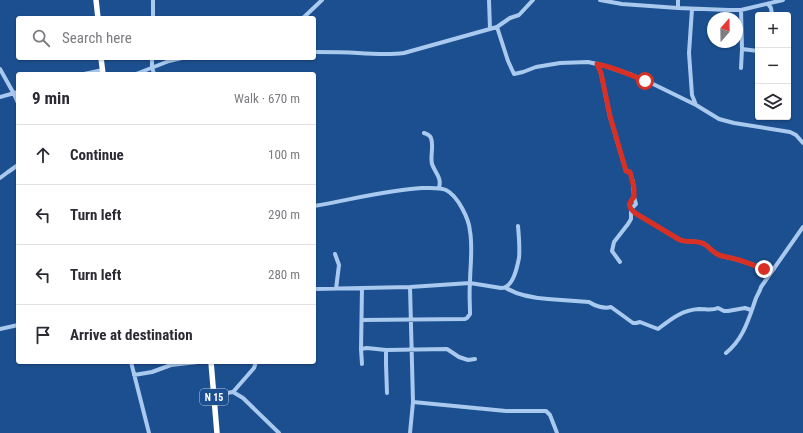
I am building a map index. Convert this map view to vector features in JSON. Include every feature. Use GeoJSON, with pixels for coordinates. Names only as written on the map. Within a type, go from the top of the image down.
{"type":"FeatureCollection","features":[{"type":"Feature","properties":{"kind":"highway"},"geometry":{"type":"LineString","coordinates":[[96,0],[98,16]]}},
{"type":"Feature","properties":{"kind":"highway"},"geometry":{"type":"LineString","coordinates":[[101,60],[103,72]]}},
{"type":"Feature","properties":{"kind":"highway","name":"N 15"},"geometry":{"type":"LineString","coordinates":[[211,364],[217,433]]}},
{"type":"Feature","properties":{"kind":"street"},"geometry":{"type":"LineString","coordinates":[[153,0],[153,16]]}},
{"type":"Feature","properties":{"kind":"street"},"geometry":{"type":"LineString","coordinates":[[305,16],[322,0]]}},
{"type":"Feature","properties":{"kind":"street"},"geometry":{"type":"LineString","coordinates":[[489,0],[490,29]]}},
{"type":"Feature","properties":{"kind":"street"},"geometry":{"type":"LineString","coordinates":[[316,52],[334,51],[395,54],[413,51],[496,27],[510,18],[519,15],[533,0]]}},
{"type":"Feature","properties":{"kind":"street"},"geometry":{"type":"LineString","coordinates":[[600,0],[622,4],[692,9],[741,10],[783,0]]}},
{"type":"Feature","properties":{"kind":"street"},"geometry":{"type":"LineString","coordinates":[[678,0],[678,8]]}},
{"type":"Feature","properties":{"kind":"street"},"geometry":{"type":"LineString","coordinates":[[768,4],[772,12]]}},
{"type":"Feature","properties":{"kind":"street"},"geometry":{"type":"LineString","coordinates":[[692,9],[689,60],[692,95],[696,105]]}},
{"type":"Feature","properties":{"kind":"street"},"geometry":{"type":"LineString","coordinates":[[741,10],[741,68]]}},
{"type":"Feature","properties":{"kind":"street"},"geometry":{"type":"LineString","coordinates":[[496,27],[514,74],[536,67],[560,62],[588,62],[597,64],[632,75],[696,105],[719,119],[793,133],[803,143]]}},
{"type":"Feature","properties":{"kind":"street"},"geometry":{"type":"LineString","coordinates":[[742,49],[755,51]]}},
{"type":"Feature","properties":{"kind":"street"},"geometry":{"type":"LineString","coordinates":[[152,60],[153,72]]}},
{"type":"Feature","properties":{"kind":"street"},"geometry":{"type":"LineString","coordinates":[[141,72],[173,60]]}},
{"type":"Feature","properties":{"kind":"street"},"geometry":{"type":"LineString","coordinates":[[597,64],[601,73],[610,116],[626,171],[630,172],[633,182],[634,197],[629,204],[631,209],[631,219],[614,242],[612,251],[620,262]]}},
{"type":"Feature","properties":{"kind":"street"},"geometry":{"type":"LineString","coordinates":[[0,69],[16,93],[0,97]]}},
{"type":"Feature","properties":{"kind":"street"},"geometry":{"type":"LineString","coordinates":[[424,133],[429,135],[432,139],[432,165],[440,183],[439,188]]}},
{"type":"Feature","properties":{"kind":"street"},"geometry":{"type":"LineString","coordinates":[[0,178],[16,166]]}},
{"type":"Feature","properties":{"kind":"street"},"geometry":{"type":"LineString","coordinates":[[316,206],[416,188],[439,188],[447,190],[463,209],[470,230],[472,250],[470,314],[467,318],[362,320]]}},
{"type":"Feature","properties":{"kind":"street"},"geometry":{"type":"LineString","coordinates":[[631,209],[635,213],[680,240],[702,243],[721,256],[736,259],[764,269],[774,269]]}},
{"type":"Feature","properties":{"kind":"street"},"geometry":{"type":"LineString","coordinates":[[506,288],[515,274],[519,258],[518,226]]}},
{"type":"Feature","properties":{"kind":"street"},"geometry":{"type":"LineString","coordinates":[[726,353],[733,347],[742,334],[761,287],[803,227]]}},
{"type":"Feature","properties":{"kind":"street"},"geometry":{"type":"LineString","coordinates":[[335,254],[339,265],[336,289]]}},
{"type":"Feature","properties":{"kind":"street"},"geometry":{"type":"LineString","coordinates":[[316,289],[410,287],[470,283],[506,288],[520,295],[530,297],[589,302],[604,308],[611,307],[633,323],[640,322],[658,329],[672,318],[686,311],[699,309],[715,310],[718,308],[728,312],[745,308],[752,310]]}},
{"type":"Feature","properties":{"kind":"street"},"geometry":{"type":"LineString","coordinates":[[410,287],[413,402],[410,433]]}},
{"type":"Feature","properties":{"kind":"street"},"geometry":{"type":"LineString","coordinates":[[362,288],[362,364]]}},
{"type":"Feature","properties":{"kind":"street"},"geometry":{"type":"LineString","coordinates":[[0,330],[16,326]]}},
{"type":"Feature","properties":{"kind":"street"},"geometry":{"type":"LineString","coordinates":[[361,347],[386,350],[447,350],[468,360],[475,359]]}},
{"type":"Feature","properties":{"kind":"street"},"geometry":{"type":"LineString","coordinates":[[386,350],[387,393]]}},
{"type":"Feature","properties":{"kind":"street"},"geometry":{"type":"LineString","coordinates":[[131,364],[149,433]]}},
{"type":"Feature","properties":{"kind":"street"},"geometry":{"type":"LineString","coordinates":[[134,375],[152,372],[171,365],[180,364]]}},
{"type":"Feature","properties":{"kind":"street"},"geometry":{"type":"LineString","coordinates":[[214,395],[233,392],[254,368],[255,364]]}},
{"type":"Feature","properties":{"kind":"street"},"geometry":{"type":"LineString","coordinates":[[233,392],[243,398],[279,433]]}},
{"type":"Feature","properties":{"kind":"street"},"geometry":{"type":"LineString","coordinates":[[413,402],[506,411],[546,411],[550,415],[557,433]]}},
{"type":"Feature","properties":{"kind":"route"},"geometry":{"type":"LineString","coordinates":[[645,81],[632,75],[597,64],[601,73],[610,116],[626,171],[630,172],[633,182],[635,194],[629,204],[631,209],[635,213],[680,240],[702,243],[716,254],[764,269]]}}]}
